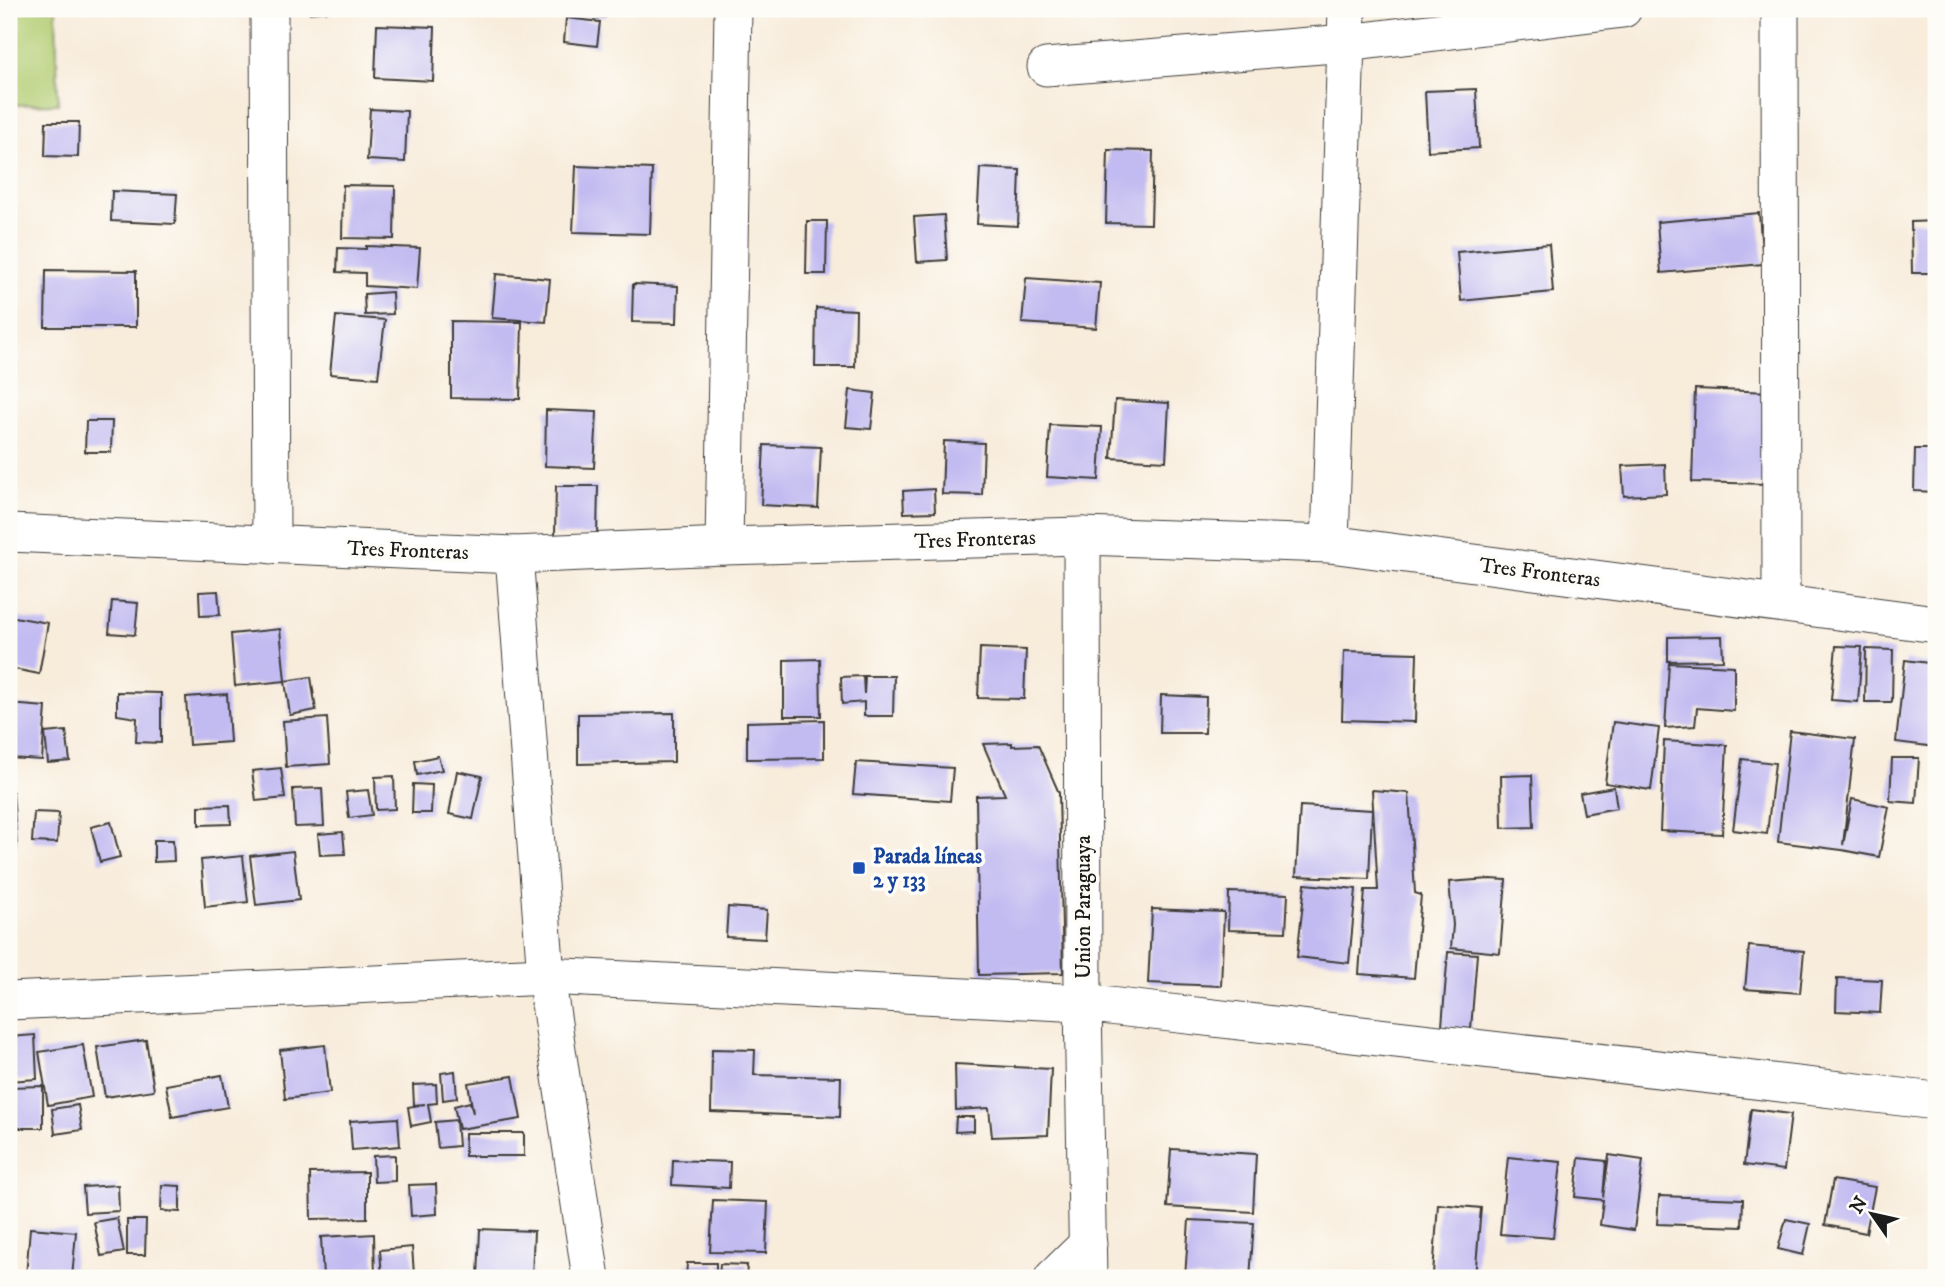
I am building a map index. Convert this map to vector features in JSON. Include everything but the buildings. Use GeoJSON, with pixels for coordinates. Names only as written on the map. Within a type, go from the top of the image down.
{"type":"FeatureCollection","features":[{"type":"Feature","properties":{"kind":"street"},"geometry":{"type":"LineString","coordinates":[[269,9],[271,545]]}},
{"type":"Feature","properties":{"kind":"street"},"geometry":{"type":"LineString","coordinates":[[724,546],[733,9]]}},
{"type":"Feature","properties":{"kind":"street"},"geometry":{"type":"LineString","coordinates":[[1046,68],[1347,26],[1623,9]]}},
{"type":"Feature","properties":{"kind":"street"},"geometry":{"type":"LineString","coordinates":[[1780,9],[1780,603]]}},
{"type":"Feature","properties":{"kind":"street"},"geometry":{"type":"LineString","coordinates":[[1330,544],[1347,26]]}},
{"type":"Feature","properties":{"kind":"street","name":"Tres Fronteras"},"geometry":{"type":"LineString","coordinates":[[9,533],[514,555],[1082,536],[1330,544],[1936,624]]}},
{"type":"Feature","properties":{"kind":"street","name":"Union Paraguaya"},"geometry":{"type":"LineString","coordinates":[[1082,536],[1083,1003],[1088,1261]]}},
{"type":"Feature","properties":{"kind":"street"},"geometry":{"type":"LineString","coordinates":[[514,555],[546,976],[591,1278]]}},
{"type":"Feature","properties":{"kind":"street"},"geometry":{"type":"LineString","coordinates":[[9,1001],[546,976],[1083,1003],[1936,1101]]}},
{"type":"Feature","properties":{"kind":"street"},"geometry":{"type":"LineString","coordinates":[[1053,1278],[1088,1261]]}},
{"type":"Feature","properties":{"kind":"green space"},"geometry":{"type":"Polygon","coordinates":[[[9,9],[56,9],[58,104],[9,105],[9,9]]]}},
{"type":"Feature","properties":{"kind":"place","name":"Parada líneas 2 y 133"},"geometry":{"type":"Point","coordinates":[859,868]}}]}
